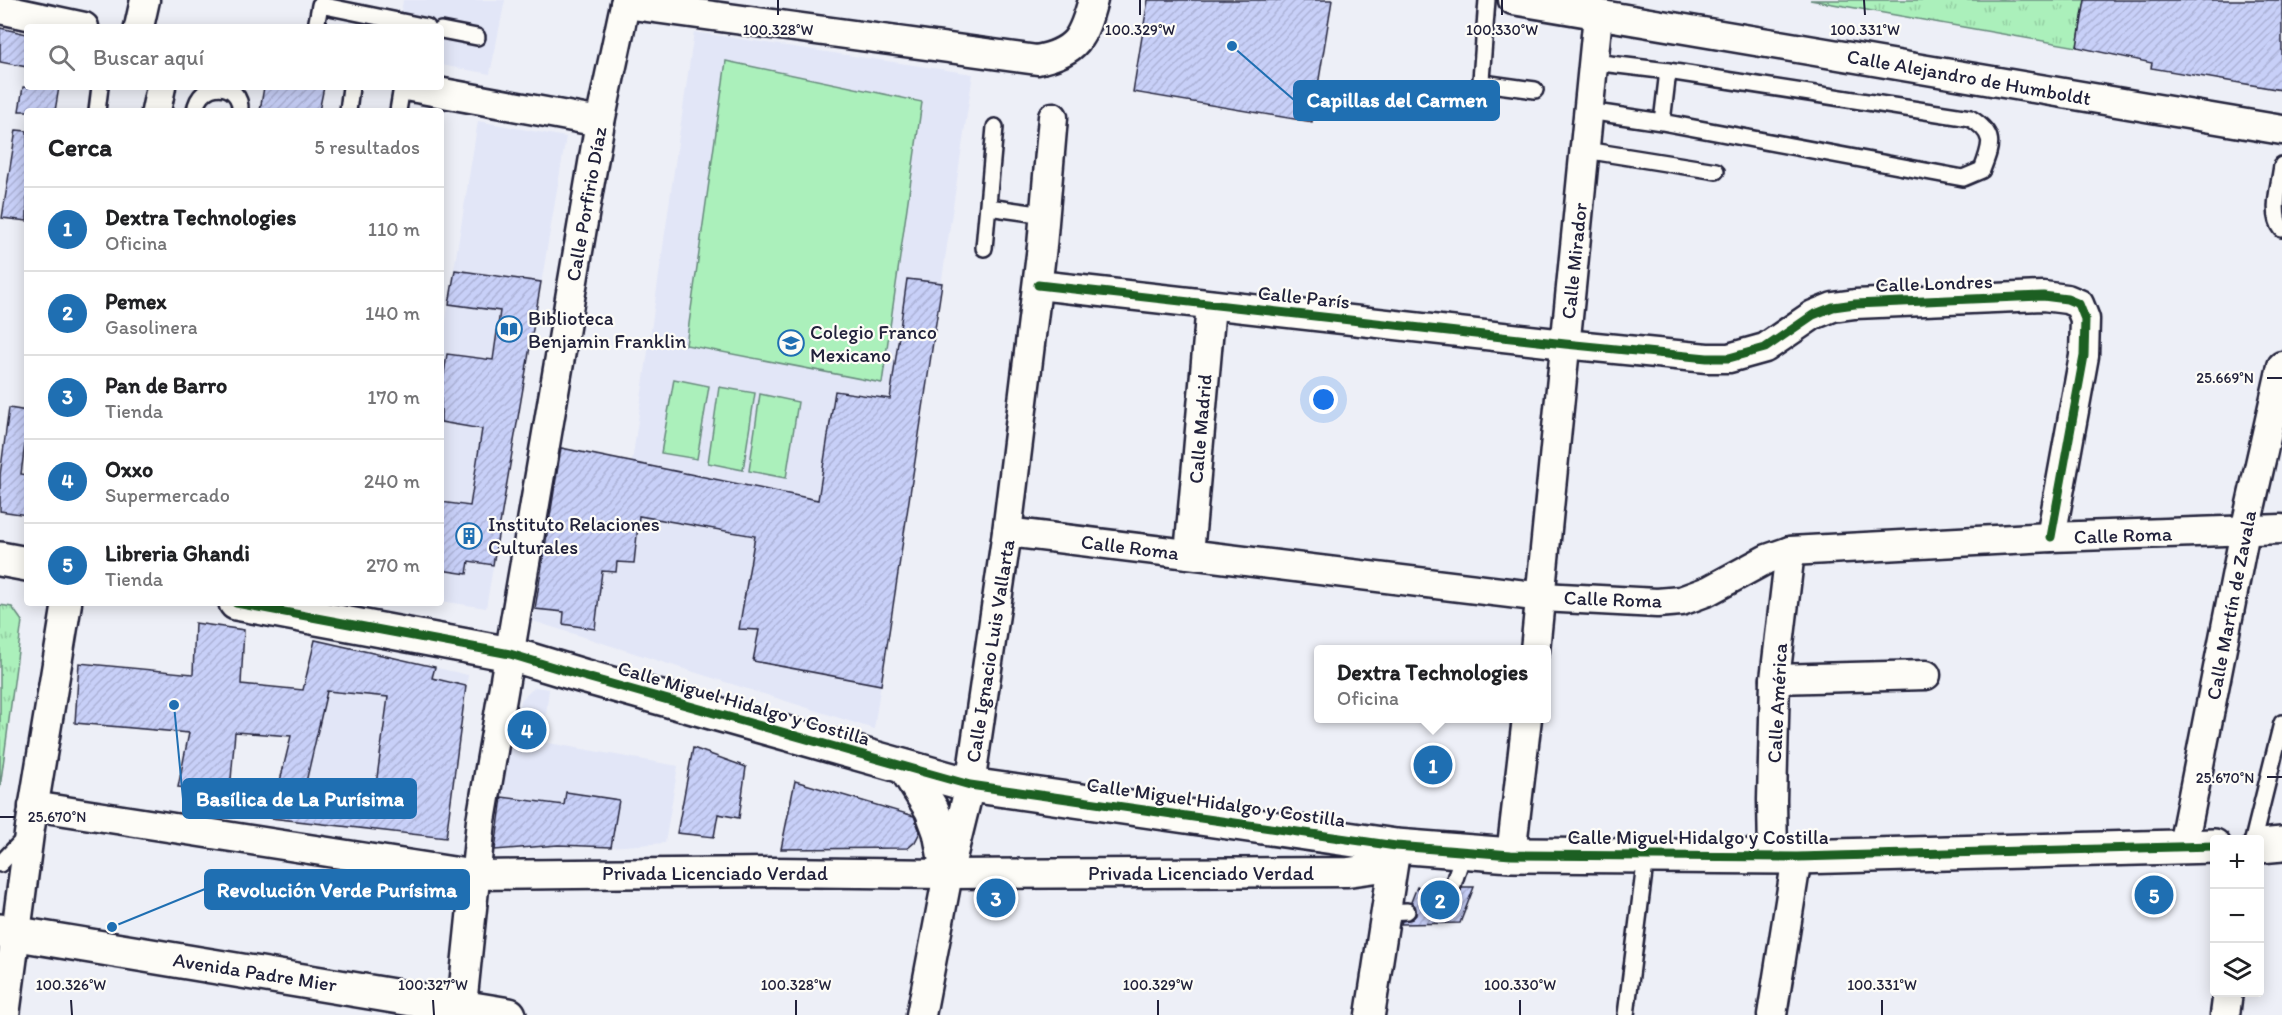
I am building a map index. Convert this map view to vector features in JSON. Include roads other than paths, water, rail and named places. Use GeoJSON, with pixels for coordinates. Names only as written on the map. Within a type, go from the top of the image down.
{"type":"FeatureCollection","features":[{"type":"Feature","properties":{"kind":"street"},"geometry":{"type":"LineString","coordinates":[[140,24],[145,0]]}},
{"type":"Feature","properties":{"kind":"street"},"geometry":{"type":"LineString","coordinates":[[626,2],[1037,60],[1058,56],[1076,42],[1086,26],[1093,0]]}},
{"type":"Feature","properties":{"kind":"street","name":"Calle Alejandro de Humboldt"},"geometry":{"type":"LineString","coordinates":[[1513,0],[2282,130]]}},
{"type":"Feature","properties":{"kind":"street","name":"Calle Porfirio Díaz"},"geometry":{"type":"LineString","coordinates":[[462,1011],[481,820],[600,122],[626,2]]}},
{"type":"Feature","properties":{"kind":"street"},"geometry":{"type":"LineString","coordinates":[[0,9],[70,24]]}},
{"type":"Feature","properties":{"kind":"street","name":"Calle Mirador"},"geometry":{"type":"LineString","coordinates":[[1536,645],[1598,15]]}},
{"type":"Feature","properties":{"kind":"street"},"geometry":{"type":"LineString","coordinates":[[156,108],[160,90]]}},
{"type":"Feature","properties":{"kind":"street"},"geometry":{"type":"LineString","coordinates":[[427,90],[600,122]]}},
{"type":"Feature","properties":{"kind":"street","name":"Calle Ignacio Luis Vallarta"},"geometry":{"type":"LineString","coordinates":[[921,1015],[948,874],[970,785],[1008,532],[1038,285],[1053,117]]}},
{"type":"Feature","properties":{"kind":"street","name":"Calle París"},"geometry":{"type":"LineString","coordinates":[[1038,285],[1565,344]]}},
{"type":"Feature","properties":{"kind":"street","name":"Calle Londres"},"geometry":{"type":"LineString","coordinates":[[1565,344],[1729,358],[1744,356],[1765,348],[1813,315],[1833,307],[1855,304],[2043,296],[2067,298],[2079,304],[2085,319],[2084,356],[2052,537]]}},
{"type":"Feature","properties":{"kind":"street","name":"Calle Madrid"},"geometry":{"type":"LineString","coordinates":[[1189,554],[1211,305]]}},
{"type":"Feature","properties":{"kind":"street","name":"Calle Martín de Zavala"},"geometry":{"type":"LineString","coordinates":[[2199,846],[2245,531],[2282,366]]}},
{"type":"Feature","properties":{"kind":"street","name":"Calle Roma"},"geometry":{"type":"LineString","coordinates":[[1008,532],[1542,597],[1656,603],[1681,601],[1708,591],[1767,559],[1790,551],[2052,537],[2282,529]]}},
{"type":"Feature","properties":{"kind":"street","name":"Calle América"},"geometry":{"type":"LineString","coordinates":[[1772,1015],[1785,856],[1772,800],[1775,679],[1790,551]]}},
{"type":"Feature","properties":{"kind":"street"},"geometry":{"type":"LineString","coordinates":[[0,560],[24,564]]}},
{"type":"Feature","properties":{"kind":"street"},"geometry":{"type":"LineString","coordinates":[[5,1015],[8,932],[29,834],[66,606]]}},
{"type":"Feature","properties":{"kind":"street","name":"Calle Miguel Hidalgo y Costilla"},"geometry":{"type":"LineString","coordinates":[[252,606],[510,654],[970,785],[1392,846],[1511,855],[1646,856],[1785,856],[2199,846]]}},
{"type":"Feature","properties":{"kind":"street"},"geometry":{"type":"LineString","coordinates":[[1775,679],[1926,675]]}},
{"type":"Feature","properties":{"kind":"street"},"geometry":{"type":"LineString","coordinates":[[1511,855],[1526,723]]}},
{"type":"Feature","properties":{"kind":"street"},"geometry":{"type":"LineString","coordinates":[[905,767],[932,810],[940,832],[948,874]]}},
{"type":"Feature","properties":{"kind":"street","name":"Privada Licenciado Verdad"},"geometry":{"type":"LineString","coordinates":[[33,806],[476,874],[1348,873],[1377,868],[1392,846]]}},
{"type":"Feature","properties":{"kind":"street"},"geometry":{"type":"LineString","coordinates":[[2264,846],[2282,844]]}},
{"type":"Feature","properties":{"kind":"street"},"geometry":{"type":"LineString","coordinates":[[1370,1015],[1396,912],[1392,846]]}},
{"type":"Feature","properties":{"kind":"street","name":"Avenida Padre Mier"},"geometry":{"type":"LineString","coordinates":[[8,932],[462,1011],[509,1015]]}},
{"type":"Feature","properties":{"kind":"street"},"geometry":{"type":"LineString","coordinates":[[2225,1015],[2227,997]]}},
{"type":"Feature","properties":{"kind":"lane"},"geometry":{"type":"LineString","coordinates":[[1488,0],[1481,80],[1483,83],[1535,90]]}},
{"type":"Feature","properties":{"kind":"lane"},"geometry":{"type":"LineString","coordinates":[[317,24],[320,5],[412,24]]}},
{"type":"Feature","properties":{"kind":"lane"},"geometry":{"type":"LineString","coordinates":[[444,31],[477,37]]}},
{"type":"Feature","properties":{"kind":"lane"},"geometry":{"type":"LineString","coordinates":[[1588,111],[1662,122],[1963,178],[1982,170],[1989,152],[1990,139],[1984,127],[1970,118],[1668,71],[1593,62]]}},
{"type":"Feature","properties":{"kind":"lane"},"geometry":{"type":"LineString","coordinates":[[1662,122],[1668,71]]}},
{"type":"Feature","properties":{"kind":"lane"},"geometry":{"type":"LineString","coordinates":[[97,108],[100,90]]}},
{"type":"Feature","properties":{"kind":"lane"},"geometry":{"type":"LineString","coordinates":[[196,108],[198,98],[206,90]]}},
{"type":"Feature","properties":{"kind":"lane"},"geometry":{"type":"LineString","coordinates":[[227,90],[233,91],[238,96],[240,108]]}},
{"type":"Feature","properties":{"kind":"lane"},"geometry":{"type":"LineString","coordinates":[[348,108],[351,90]]}},
{"type":"Feature","properties":{"kind":"lane"},"geometry":{"type":"LineString","coordinates":[[398,108],[402,90]]}},
{"type":"Feature","properties":{"kind":"lane"},"geometry":{"type":"LineString","coordinates":[[984,248],[995,128]]}},
{"type":"Feature","properties":{"kind":"lane"},"geometry":{"type":"LineString","coordinates":[[1584,150],[1716,171]]}},
{"type":"Feature","properties":{"kind":"lane"},"geometry":{"type":"LineString","coordinates":[[2282,165],[2276,207],[2278,224],[2282,229]]}},
{"type":"Feature","properties":{"kind":"lane"},"geometry":{"type":"LineString","coordinates":[[988,207],[1045,215]]}},
{"type":"Feature","properties":{"kind":"lane"},"geometry":{"type":"LineString","coordinates":[[2254,835],[2282,723]]}},
{"type":"Feature","properties":{"kind":"lane"},"geometry":{"type":"LineString","coordinates":[[0,864],[29,834]]}},
{"type":"Feature","properties":{"kind":"lane"},"geometry":{"type":"LineString","coordinates":[[1452,888],[1464,851]]}},
{"type":"Feature","properties":{"kind":"lane"},"geometry":{"type":"LineString","coordinates":[[1626,1015],[1646,856]]}},
{"type":"Feature","properties":{"kind":"place","name":"Capillas del Carmen"},"geometry":{"type":"Point","coordinates":[1232,46]}},
{"type":"Feature","properties":{"kind":"place","name":"Biblioteca Benjamin Franklin"},"geometry":{"type":"Point","coordinates":[509,329]}},
{"type":"Feature","properties":{"kind":"place","name":"Colegio Franco Mexicano"},"geometry":{"type":"Point","coordinates":[791,343]}},
{"type":"Feature","properties":{"kind":"place","name":"Instituto Relaciones Culturales"},"geometry":{"type":"Point","coordinates":[469,536]}},
{"type":"Feature","properties":{"kind":"place","name":"Basílica de La Purísima"},"geometry":{"type":"Point","coordinates":[174,705]}},
{"type":"Feature","properties":{"kind":"place","name":"Oxxo"},"geometry":{"type":"Point","coordinates":[527,730]}},
{"type":"Feature","properties":{"kind":"place","name":"Dextra Technologies"},"geometry":{"type":"Point","coordinates":[1433,765]}},
{"type":"Feature","properties":{"kind":"place","name":"Libreria Ghandi"},"geometry":{"type":"Point","coordinates":[2154,895]}},
{"type":"Feature","properties":{"kind":"place","name":"Pan de Barro"},"geometry":{"type":"Point","coordinates":[996,898]}},
{"type":"Feature","properties":{"kind":"place","name":"Pemex"},"geometry":{"type":"Point","coordinates":[1440,900]}},
{"type":"Feature","properties":{"kind":"place","name":"Revolución Verde Purísima"},"geometry":{"type":"Point","coordinates":[112,927]}}]}
